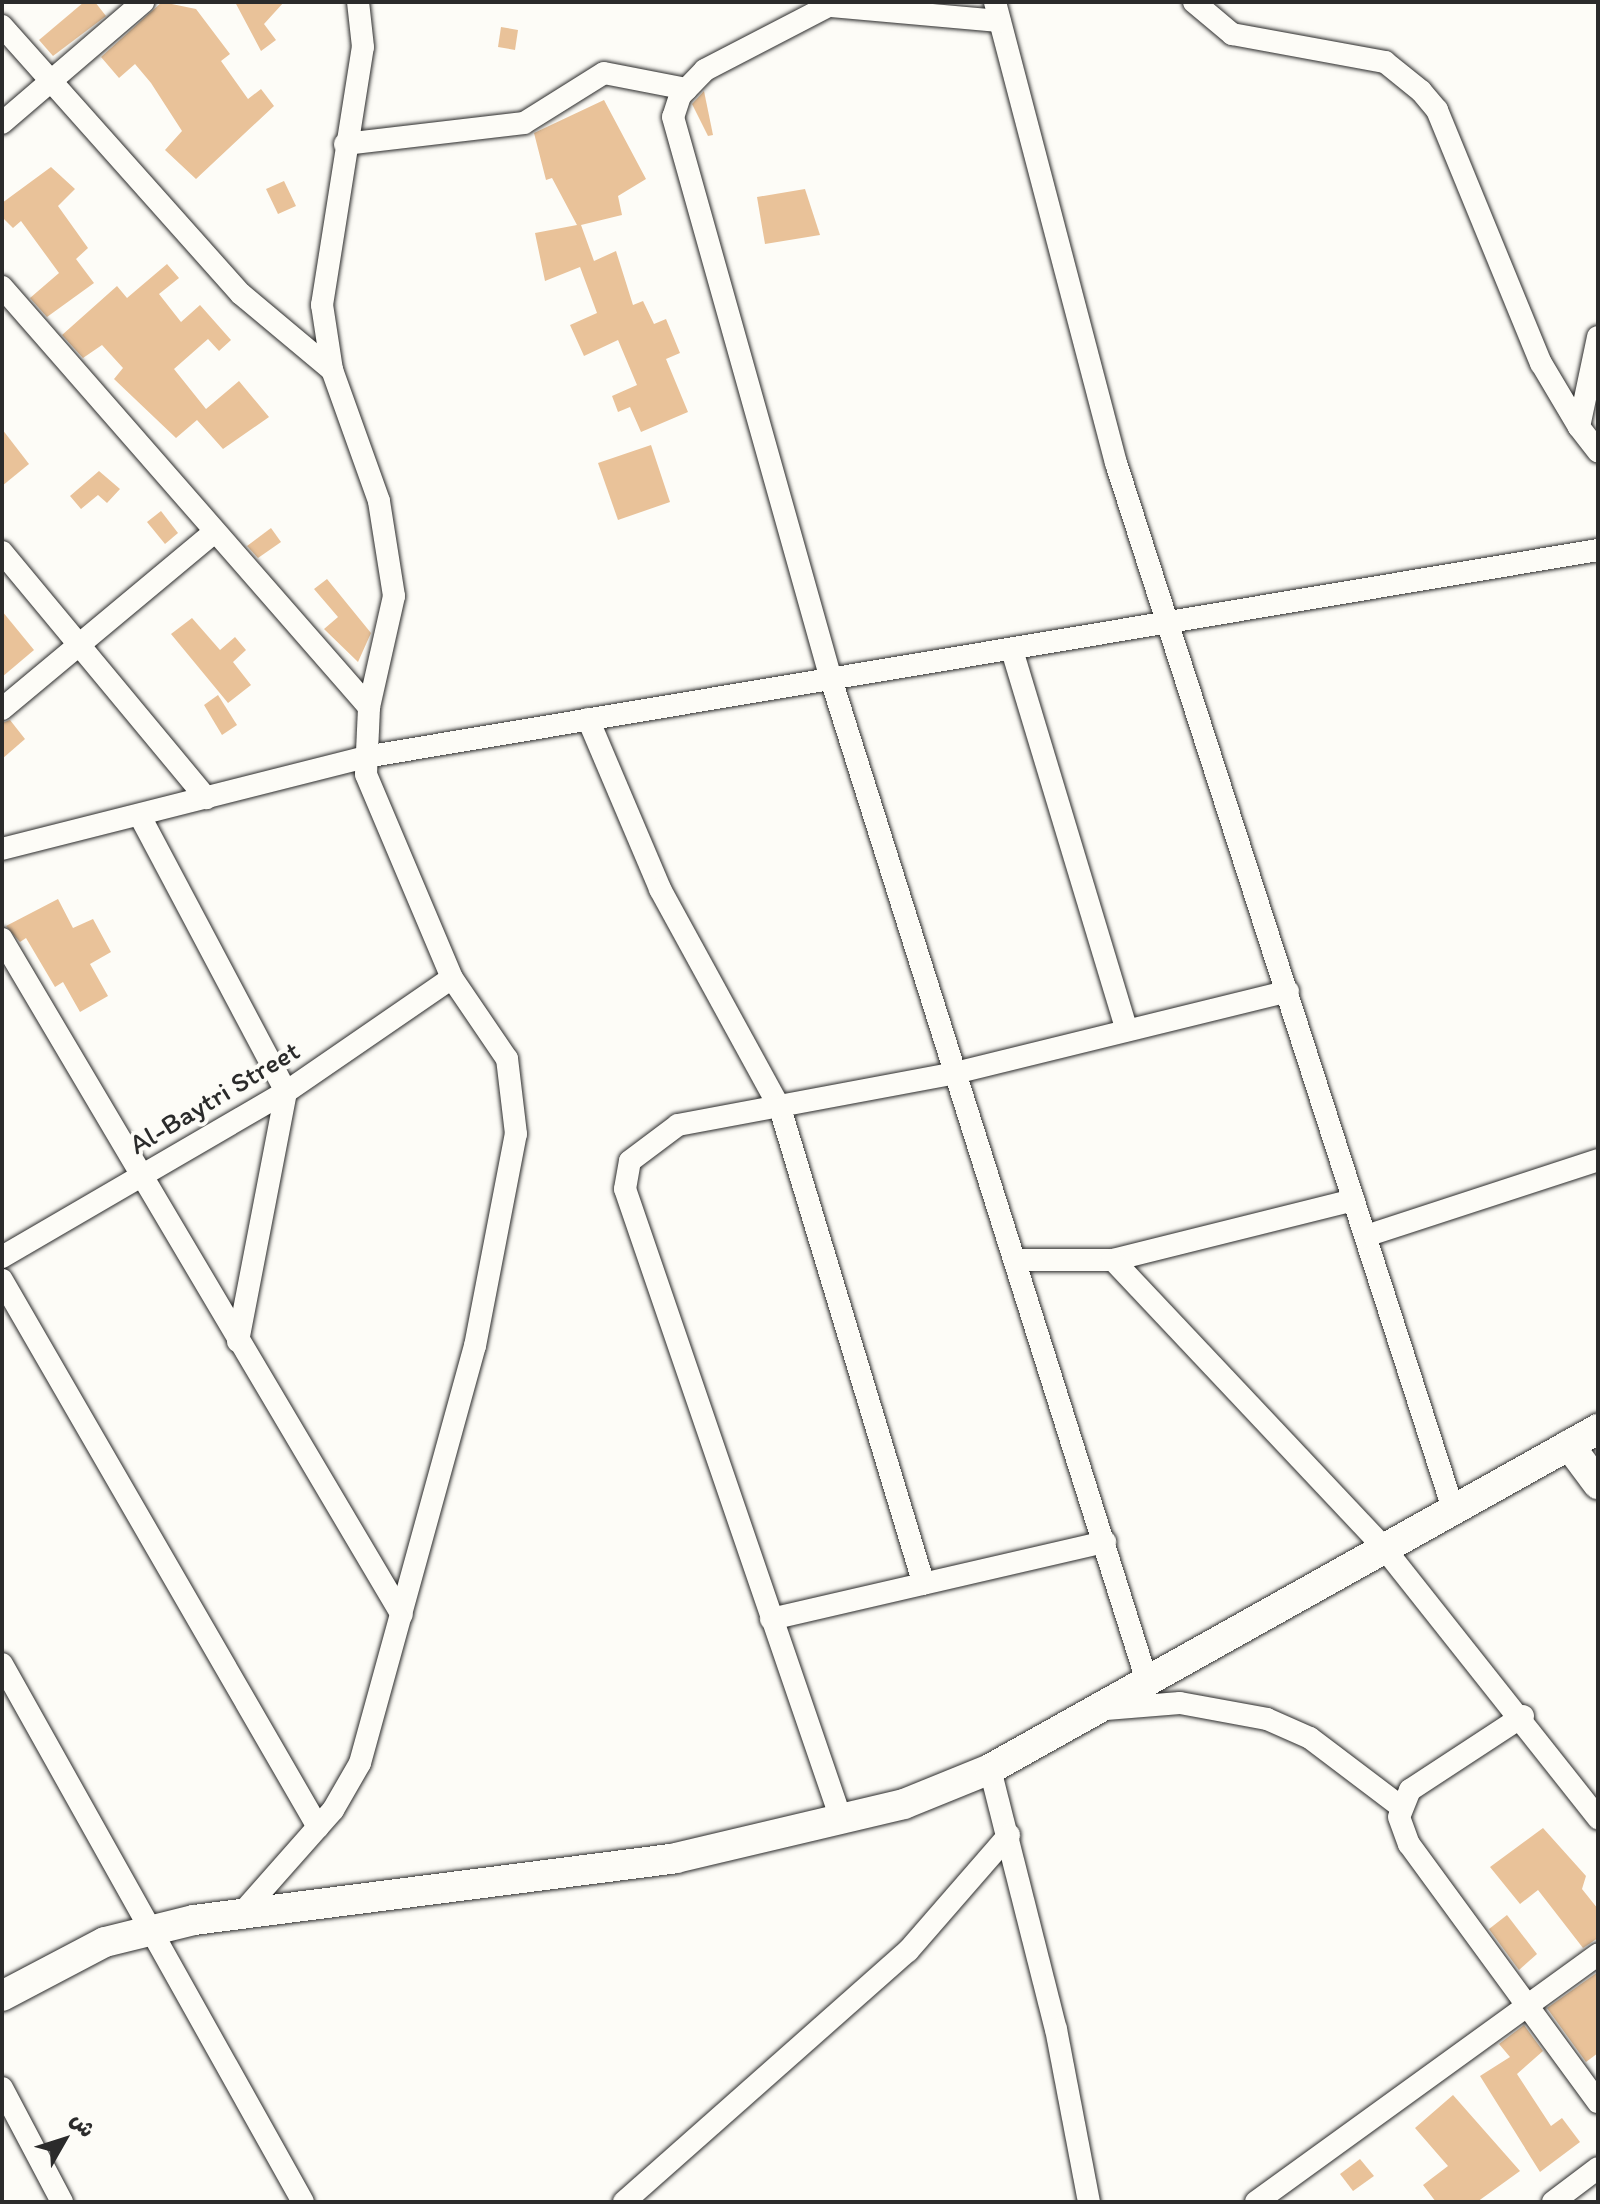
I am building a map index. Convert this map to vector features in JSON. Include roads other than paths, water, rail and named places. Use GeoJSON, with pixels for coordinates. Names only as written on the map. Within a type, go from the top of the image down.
{"type":"FeatureCollection","features":[{"type":"Feature","properties":{"kind":"main road"},"geometry":{"type":"LineString","coordinates":[[2,1996],[74,1955],[155,1929],[241,1914],[358,1904],[676,1858],[842,1822],[990,1769],[1146,1678],[1598,1429]]}},
{"type":"Feature","properties":{"kind":"main road"},"geometry":{"type":"LineString","coordinates":[[1569,1445],[1598,1484]]}},
{"type":"Feature","properties":{"kind":"street"},"geometry":{"type":"LineString","coordinates":[[2,123],[143,2]]}},
{"type":"Feature","properties":{"kind":"street"},"geometry":{"type":"LineString","coordinates":[[241,1914],[318,1827],[360,1763],[475,1346],[507,1212],[516,1134],[507,1059],[452,978],[374,807],[365,757],[369,707],[394,608],[392,580],[379,501],[332,370],[322,305],[345,144],[363,47],[358,2]]}},
{"type":"Feature","properties":{"kind":"street"},"geometry":{"type":"LineString","coordinates":[[1194,2],[1232,34],[1385,62],[1421,91],[1437,110],[1541,363],[1579,427],[1598,451]]}},
{"type":"Feature","properties":{"kind":"street"},"geometry":{"type":"LineString","coordinates":[[1146,1678],[1019,1260],[951,1074],[831,679],[673,117],[686,89],[705,70],[834,4],[997,11],[1112,449],[1453,1509]]}},
{"type":"Feature","properties":{"kind":"street"},"geometry":{"type":"LineString","coordinates":[[2,26],[241,294],[332,370]]}},
{"type":"Feature","properties":{"kind":"street"},"geometry":{"type":"LineString","coordinates":[[345,144],[524,123],[604,73],[686,89]]}},
{"type":"Feature","properties":{"kind":"street"},"geometry":{"type":"LineString","coordinates":[[2,287],[212,534],[369,707]]}},
{"type":"Feature","properties":{"kind":"street"},"geometry":{"type":"LineString","coordinates":[[1579,427],[1598,337]]}},
{"type":"Feature","properties":{"kind":"street"},"geometry":{"type":"LineString","coordinates":[[2,709],[77,640],[212,534]]}},
{"type":"Feature","properties":{"kind":"street"},"geometry":{"type":"LineString","coordinates":[[2,849],[365,757],[1170,625],[1598,550]]}},
{"type":"Feature","properties":{"kind":"street"},"geometry":{"type":"LineString","coordinates":[[2,552],[206,798]]}},
{"type":"Feature","properties":{"kind":"street"},"geometry":{"type":"LineString","coordinates":[[1012,650],[1127,1030]]}},
{"type":"Feature","properties":{"kind":"street"},"geometry":{"type":"LineString","coordinates":[[588,719],[654,877],[780,1108],[924,1584]]}},
{"type":"Feature","properties":{"kind":"street"},"geometry":{"type":"LineString","coordinates":[[140,816],[286,1092],[238,1341]]}},
{"type":"Feature","properties":{"kind":"street"},"geometry":{"type":"LineString","coordinates":[[2,939],[139,1178],[402,1615]]}},
{"type":"Feature","properties":{"kind":"street","name":"Al-Baytri Street"},"geometry":{"type":"LineString","coordinates":[[2,1257],[286,1092],[452,978]]}},
{"type":"Feature","properties":{"kind":"street"},"geometry":{"type":"LineString","coordinates":[[842,1822],[624,1179],[630,1161],[670,1127],[951,1074],[1288,991]]}},
{"type":"Feature","properties":{"kind":"street"},"geometry":{"type":"LineString","coordinates":[[1366,1236],[1598,1160]]}},
{"type":"Feature","properties":{"kind":"street"},"geometry":{"type":"LineString","coordinates":[[1019,1260],[1113,1260],[1354,1200]]}},
{"type":"Feature","properties":{"kind":"street"},"geometry":{"type":"LineString","coordinates":[[1113,1260],[1384,1548],[1523,1716],[1598,1818]]}},
{"type":"Feature","properties":{"kind":"street"},"geometry":{"type":"LineString","coordinates":[[2,1280],[318,1827]]}},
{"type":"Feature","properties":{"kind":"street"},"geometry":{"type":"LineString","coordinates":[[771,1619],[1105,1542]]}},
{"type":"Feature","properties":{"kind":"street"},"geometry":{"type":"LineString","coordinates":[[2,1664],[155,1929],[303,2202]]}},
{"type":"Feature","properties":{"kind":"street"},"geometry":{"type":"LineString","coordinates":[[1091,1710],[1180,1703],[1267,1719],[1310,1738],[1400,1806],[1409,1844],[1598,2102]]}},
{"type":"Feature","properties":{"kind":"street"},"geometry":{"type":"LineString","coordinates":[[1400,1806],[1414,1786],[1523,1716]]}},
{"type":"Feature","properties":{"kind":"street"},"geometry":{"type":"LineString","coordinates":[[990,1769],[1009,1835],[1089,2202]]}},
{"type":"Feature","properties":{"kind":"street"},"geometry":{"type":"LineString","coordinates":[[624,2202],[908,1951],[1009,1835]]}},
{"type":"Feature","properties":{"kind":"street"},"geometry":{"type":"LineString","coordinates":[[1256,2202],[1598,1954]]}},
{"type":"Feature","properties":{"kind":"street"},"geometry":{"type":"LineString","coordinates":[[2,2088],[62,2202]]}},
{"type":"Feature","properties":{"kind":"street"},"geometry":{"type":"LineString","coordinates":[[1553,2202],[1598,2168]]}}]}
